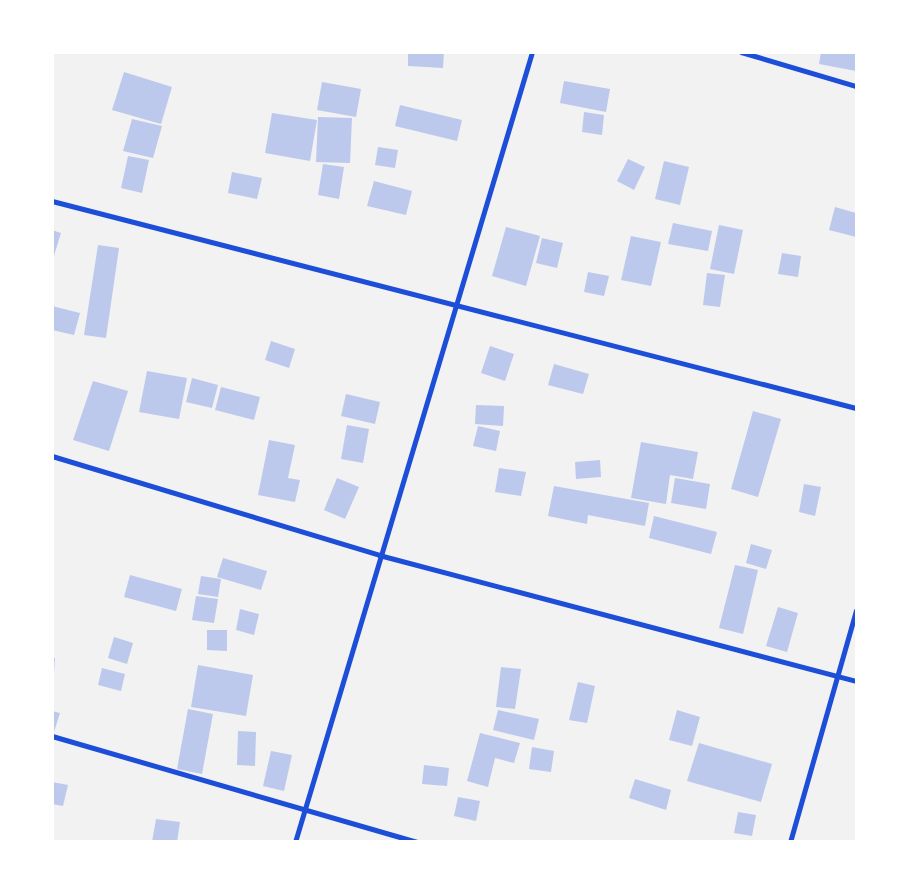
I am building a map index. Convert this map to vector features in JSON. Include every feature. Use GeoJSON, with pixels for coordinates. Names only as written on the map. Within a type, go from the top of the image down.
{"type":"FeatureCollection","features":[{"type":"Feature","properties":{"kind":"street"},"geometry":{"type":"LineString","coordinates":[[295,842],[379,555],[532,52]]}},
{"type":"Feature","properties":{"kind":"street"},"geometry":{"type":"LineString","coordinates":[[742,52],[856,86]]}},
{"type":"Feature","properties":{"kind":"street"},"geometry":{"type":"LineString","coordinates":[[52,201],[856,408]]}},
{"type":"Feature","properties":{"kind":"street"},"geometry":{"type":"LineString","coordinates":[[52,456],[379,555],[856,681]]}},
{"type":"Feature","properties":{"kind":"street"},"geometry":{"type":"LineString","coordinates":[[790,842],[856,610]]}},
{"type":"Feature","properties":{"kind":"street"},"geometry":{"type":"LineString","coordinates":[[52,736],[417,842]]}},
{"type":"Feature","properties":{"kind":"building"},"geometry":{"type":"Polygon","coordinates":[[[408,52],[444,52],[443,68],[408,66],[408,52]]]}},
{"type":"Feature","properties":{"kind":"building"},"geometry":{"type":"Polygon","coordinates":[[[821,52],[856,52],[856,71],[819,64],[821,52]]]}},
{"type":"Feature","properties":{"kind":"building"},"geometry":{"type":"Polygon","coordinates":[[[124,72],[172,87],[161,124],[112,110],[124,72]]]}},
{"type":"Feature","properties":{"kind":"building"},"geometry":{"type":"Polygon","coordinates":[[[564,81],[610,89],[606,112],[560,103],[564,81]]]}},
{"type":"Feature","properties":{"kind":"building"},"geometry":{"type":"Polygon","coordinates":[[[322,82],[361,89],[356,117],[317,110],[322,82]]]}},
{"type":"Feature","properties":{"kind":"building"},"geometry":{"type":"Polygon","coordinates":[[[400,105],[462,120],[457,141],[395,126],[400,105]]]}},
{"type":"Feature","properties":{"kind":"building"},"geometry":{"type":"Polygon","coordinates":[[[584,112],[604,115],[602,135],[582,132],[584,112]]]}},
{"type":"Feature","properties":{"kind":"building"},"geometry":{"type":"Polygon","coordinates":[[[272,113],[317,120],[310,161],[265,153],[272,113]]]}},
{"type":"Feature","properties":{"kind":"building"},"geometry":{"type":"Polygon","coordinates":[[[318,117],[352,118],[350,163],[316,162],[318,117]]]}},
{"type":"Feature","properties":{"kind":"building"},"geometry":{"type":"Polygon","coordinates":[[[132,119],[162,126],[153,158],[123,151],[132,119]]]}},
{"type":"Feature","properties":{"kind":"building"},"geometry":{"type":"Polygon","coordinates":[[[378,147],[398,150],[395,168],[375,165],[378,147]]]}},
{"type":"Feature","properties":{"kind":"building"},"geometry":{"type":"Polygon","coordinates":[[[128,156],[149,160],[142,193],[121,188],[128,156]]]}},
{"type":"Feature","properties":{"kind":"building"},"geometry":{"type":"Polygon","coordinates":[[[628,159],[645,167],[634,190],[617,181],[628,159]]]}},
{"type":"Feature","properties":{"kind":"building"},"geometry":{"type":"Polygon","coordinates":[[[664,161],[689,167],[680,205],[655,199],[664,161]]]}},
{"type":"Feature","properties":{"kind":"building"},"geometry":{"type":"Polygon","coordinates":[[[323,164],[344,167],[339,199],[318,195],[323,164]]]}},
{"type":"Feature","properties":{"kind":"building"},"geometry":{"type":"Polygon","coordinates":[[[232,172],[262,178],[257,199],[228,193],[232,172]]]}},
{"type":"Feature","properties":{"kind":"building"},"geometry":{"type":"Polygon","coordinates":[[[374,181],[412,191],[406,215],[367,206],[374,181]]]}},
{"type":"Feature","properties":{"kind":"building"},"geometry":{"type":"Polygon","coordinates":[[[835,207],[856,213],[856,237],[829,230],[835,207]]]}},
{"type":"Feature","properties":{"kind":"building"},"geometry":{"type":"Polygon","coordinates":[[[673,223],[712,231],[708,251],[668,244],[673,223]]]}},
{"type":"Feature","properties":{"kind":"building"},"geometry":{"type":"Polygon","coordinates":[[[719,225],[743,230],[734,274],[710,269],[719,225]]]}},
{"type":"Feature","properties":{"kind":"building"},"geometry":{"type":"Polygon","coordinates":[[[506,227],[540,236],[526,286],[492,276],[506,227]]]}},
{"type":"Feature","properties":{"kind":"building"},"geometry":{"type":"Polygon","coordinates":[[[52,230],[61,233],[53,259],[52,259],[52,230]]]}},
{"type":"Feature","properties":{"kind":"building"},"geometry":{"type":"Polygon","coordinates":[[[631,236],[661,242],[651,286],[621,280],[631,236]]]}},
{"type":"Feature","properties":{"kind":"building"},"geometry":{"type":"Polygon","coordinates":[[[542,238],[563,243],[557,268],[536,263],[542,238]]]}},
{"type":"Feature","properties":{"kind":"building"},"geometry":{"type":"Polygon","coordinates":[[[98,245],[119,248],[106,338],[84,335],[98,245]]]}},
{"type":"Feature","properties":{"kind":"building"},"geometry":{"type":"Polygon","coordinates":[[[782,253],[801,256],[798,277],[778,274],[782,253]]]}},
{"type":"Feature","properties":{"kind":"building"},"geometry":{"type":"Polygon","coordinates":[[[588,272],[609,276],[604,296],[584,292],[588,272]]]}},
{"type":"Feature","properties":{"kind":"building"},"geometry":{"type":"Polygon","coordinates":[[[707,273],[725,275],[720,307],[703,305],[707,273]]]}},
{"type":"Feature","properties":{"kind":"building"},"geometry":{"type":"Polygon","coordinates":[[[52,306],[80,313],[74,335],[52,330],[52,306]]]}},
{"type":"Feature","properties":{"kind":"building"},"geometry":{"type":"Polygon","coordinates":[[[271,341],[295,349],[289,368],[265,360],[271,341]]]}},
{"type":"Feature","properties":{"kind":"building"},"geometry":{"type":"Polygon","coordinates":[[[490,346],[514,354],[505,381],[481,373],[490,346]]]}},
{"type":"Feature","properties":{"kind":"building"},"geometry":{"type":"Polygon","coordinates":[[[554,364],[589,374],[583,394],[548,385],[554,364]]]}},
{"type":"Feature","properties":{"kind":"building"},"geometry":{"type":"Polygon","coordinates":[[[147,371],[187,378],[179,419],[139,412],[147,371]]]}},
{"type":"Feature","properties":{"kind":"building"},"geometry":{"type":"Polygon","coordinates":[[[192,378],[218,385],[212,408],[186,402],[192,378]]]}},
{"type":"Feature","properties":{"kind":"building"},"geometry":{"type":"Polygon","coordinates":[[[93,381],[128,391],[109,451],[73,440],[93,381]]]}},
{"type":"Feature","properties":{"kind":"building"},"geometry":{"type":"Polygon","coordinates":[[[221,387],[260,397],[254,420],[215,410],[221,387]]]}},
{"type":"Feature","properties":{"kind":"building"},"geometry":{"type":"Polygon","coordinates":[[[346,394],[380,402],[375,424],[341,416],[346,394]]]}},
{"type":"Feature","properties":{"kind":"building"},"geometry":{"type":"Polygon","coordinates":[[[476,405],[504,406],[503,426],[475,424],[476,405]]]}},
{"type":"Feature","properties":{"kind":"building"},"geometry":{"type":"Polygon","coordinates":[[[753,411],[781,419],[758,497],[731,489],[753,411]]]}},
{"type":"Feature","properties":{"kind":"building"},"geometry":{"type":"Polygon","coordinates":[[[347,425],[369,429],[363,463],[341,459],[347,425]]]}},
{"type":"Feature","properties":{"kind":"building"},"geometry":{"type":"Polygon","coordinates":[[[478,426],[500,431],[496,451],[473,446],[478,426]]]}},
{"type":"Feature","properties":{"kind":"building"},"geometry":{"type":"Polygon","coordinates":[[[269,440],[295,445],[288,478],[300,480],[295,502],[258,495],[269,440]]]}},
{"type":"Feature","properties":{"kind":"building"},"geometry":{"type":"Polygon","coordinates":[[[641,442],[698,452],[693,479],[670,475],[666,504],[631,498],[641,442]]]}},
{"type":"Feature","properties":{"kind":"building"},"geometry":{"type":"Polygon","coordinates":[[[600,460],[601,477],[576,479],[575,462],[600,460]]]}},
{"type":"Feature","properties":{"kind":"building"},"geometry":{"type":"Polygon","coordinates":[[[499,468],[526,472],[521,496],[495,492],[499,468]]]}},
{"type":"Feature","properties":{"kind":"building"},"geometry":{"type":"Polygon","coordinates":[[[337,478],[359,487],[345,519],[324,510],[337,478]]]}},
{"type":"Feature","properties":{"kind":"building"},"geometry":{"type":"Polygon","coordinates":[[[675,478],[710,484],[706,509],[671,503],[675,478]]]}},
{"type":"Feature","properties":{"kind":"building"},"geometry":{"type":"Polygon","coordinates":[[[804,484],[821,487],[815,516],[799,512],[804,484]]]}},
{"type":"Feature","properties":{"kind":"building"},"geometry":{"type":"Polygon","coordinates":[[[554,486],[649,503],[645,526],[588,515],[587,524],[548,516],[554,486]]]}},
{"type":"Feature","properties":{"kind":"building"},"geometry":{"type":"Polygon","coordinates":[[[654,516],[717,532],[711,554],[649,538],[654,516]]]}},
{"type":"Feature","properties":{"kind":"building"},"geometry":{"type":"Polygon","coordinates":[[[751,544],[772,550],[766,569],[746,563],[751,544]]]}},
{"type":"Feature","properties":{"kind":"building"},"geometry":{"type":"Polygon","coordinates":[[[223,558],[267,571],[261,590],[217,577],[223,558]]]}},
{"type":"Feature","properties":{"kind":"building"},"geometry":{"type":"Polygon","coordinates":[[[735,565],[758,570],[743,634],[719,628],[735,565]]]}},
{"type":"Feature","properties":{"kind":"building"},"geometry":{"type":"Polygon","coordinates":[[[130,575],[182,589],[176,611],[124,597],[130,575]]]}},
{"type":"Feature","properties":{"kind":"building"},"geometry":{"type":"Polygon","coordinates":[[[201,576],[221,579],[218,597],[198,594],[201,576]]]}},
{"type":"Feature","properties":{"kind":"building"},"geometry":{"type":"Polygon","coordinates":[[[196,596],[218,599],[214,623],[192,620],[196,596]]]}},
{"type":"Feature","properties":{"kind":"building"},"geometry":{"type":"Polygon","coordinates":[[[778,607],[798,613],[787,652],[766,646],[778,607]]]}},
{"type":"Feature","properties":{"kind":"building"},"geometry":{"type":"Polygon","coordinates":[[[240,609],[259,614],[254,635],[236,630],[240,609]]]}},
{"type":"Feature","properties":{"kind":"building"},"geometry":{"type":"Polygon","coordinates":[[[207,630],[227,630],[227,651],[207,650],[207,630]]]}},
{"type":"Feature","properties":{"kind":"building"},"geometry":{"type":"Polygon","coordinates":[[[114,637],[133,643],[127,664],[108,658],[114,637]]]}},
{"type":"Feature","properties":{"kind":"building"},"geometry":{"type":"Polygon","coordinates":[[[52,658],[55,658],[54,672],[52,672],[52,658]]]}},
{"type":"Feature","properties":{"kind":"building"},"geometry":{"type":"Polygon","coordinates":[[[198,665],[253,675],[246,716],[191,707],[198,665]]]}},
{"type":"Feature","properties":{"kind":"building"},"geometry":{"type":"Polygon","coordinates":[[[501,667],[521,669],[515,709],[496,707],[501,667]]]}},
{"type":"Feature","properties":{"kind":"building"},"geometry":{"type":"Polygon","coordinates":[[[102,668],[125,674],[121,691],[98,685],[102,668]]]}},
{"type":"Feature","properties":{"kind":"building"},"geometry":{"type":"Polygon","coordinates":[[[578,682],[595,686],[587,723],[569,720],[578,682]]]}},
{"type":"Feature","properties":{"kind":"building"},"geometry":{"type":"Polygon","coordinates":[[[188,709],[213,714],[202,774],[177,769],[188,709]]]}},
{"type":"Feature","properties":{"kind":"building"},"geometry":{"type":"Polygon","coordinates":[[[498,710],[539,719],[534,740],[493,730],[498,710]]]}},
{"type":"Feature","properties":{"kind":"building"},"geometry":{"type":"Polygon","coordinates":[[[677,710],[700,717],[692,746],[669,740],[677,710]]]}},
{"type":"Feature","properties":{"kind":"building"},"geometry":{"type":"Polygon","coordinates":[[[52,711],[60,713],[53,735],[52,735],[52,711]]]}},
{"type":"Feature","properties":{"kind":"building"},"geometry":{"type":"Polygon","coordinates":[[[238,731],[256,732],[255,766],[237,765],[238,731]]]}},
{"type":"Feature","properties":{"kind":"building"},"geometry":{"type":"Polygon","coordinates":[[[480,733],[520,743],[514,763],[495,758],[488,787],[467,781],[480,733]]]}},
{"type":"Feature","properties":{"kind":"building"},"geometry":{"type":"Polygon","coordinates":[[[699,743],[772,764],[761,802],[687,781],[699,743]]]}},
{"type":"Feature","properties":{"kind":"building"},"geometry":{"type":"Polygon","coordinates":[[[532,747],[554,751],[551,772],[529,769],[532,747]]]}},
{"type":"Feature","properties":{"kind":"building"},"geometry":{"type":"Polygon","coordinates":[[[271,751],[292,755],[284,791],[263,786],[271,751]]]}},
{"type":"Feature","properties":{"kind":"building"},"geometry":{"type":"Polygon","coordinates":[[[424,765],[449,768],[447,786],[422,784],[424,765]]]}},
{"type":"Feature","properties":{"kind":"building"},"geometry":{"type":"Polygon","coordinates":[[[635,779],[671,790],[666,810],[629,798],[635,779]]]}},
{"type":"Feature","properties":{"kind":"building"},"geometry":{"type":"Polygon","coordinates":[[[52,782],[68,785],[63,806],[52,804],[52,782]]]}},
{"type":"Feature","properties":{"kind":"building"},"geometry":{"type":"Polygon","coordinates":[[[458,797],[480,801],[476,821],[454,816],[458,797]]]}},
{"type":"Feature","properties":{"kind":"building"},"geometry":{"type":"Polygon","coordinates":[[[738,812],[756,815],[752,836],[734,833],[738,812]]]}},
{"type":"Feature","properties":{"kind":"building"},"geometry":{"type":"Polygon","coordinates":[[[156,819],[180,822],[177,842],[152,842],[156,819]]]}}]}
